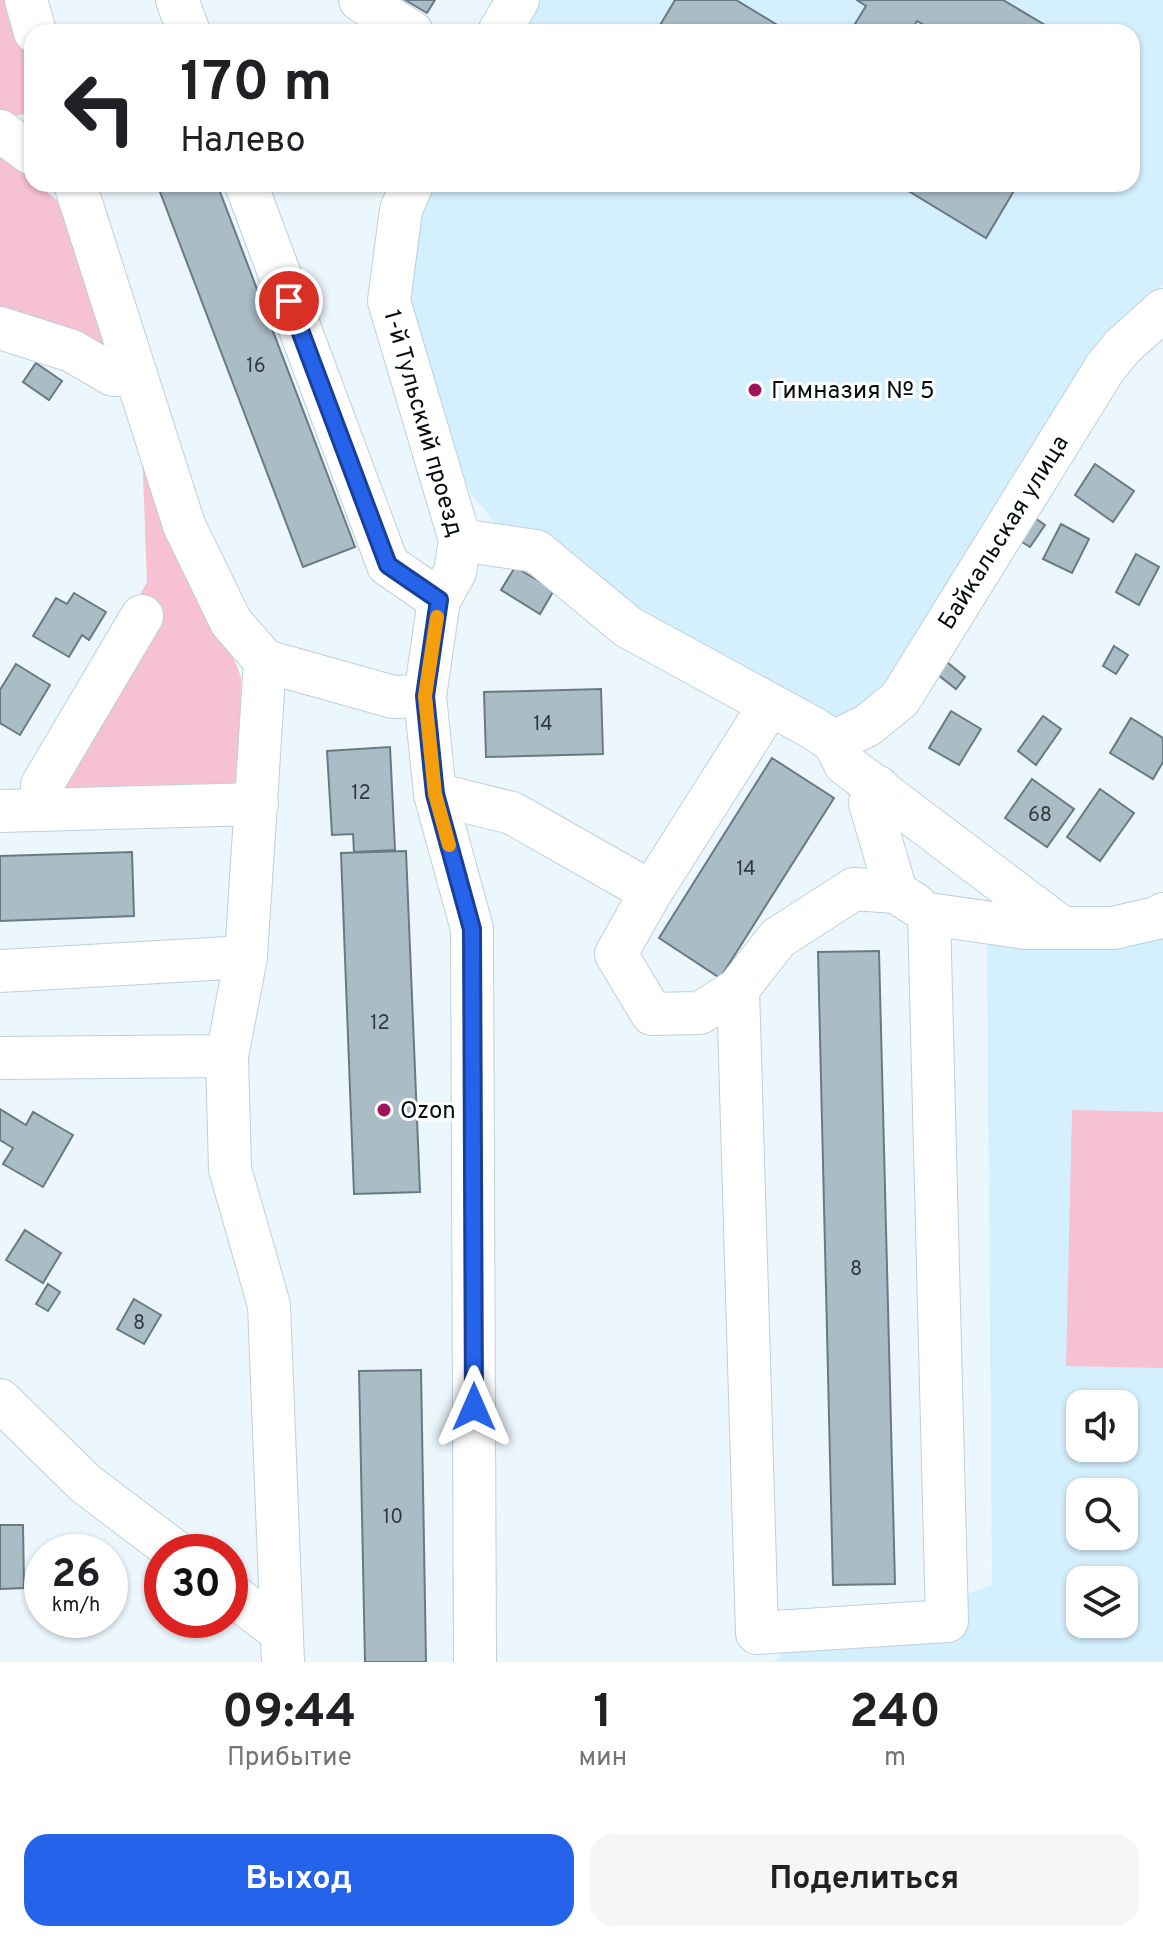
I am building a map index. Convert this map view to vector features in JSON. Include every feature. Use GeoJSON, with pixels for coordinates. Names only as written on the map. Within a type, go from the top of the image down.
{"type":"FeatureCollection","features":[{"type":"Feature","properties":{"kind":"street"},"geometry":{"type":"LineString","coordinates":[[26,0],[33,24]]}},
{"type":"Feature","properties":{"kind":"street"},"geometry":{"type":"LineString","coordinates":[[177,0],[186,24]]}},
{"type":"Feature","properties":{"kind":"street"},"geometry":{"type":"LineString","coordinates":[[360,0],[399,24]]}},
{"type":"Feature","properties":{"kind":"street"},"geometry":{"type":"LineString","coordinates":[[504,24],[518,0]]}},
{"type":"Feature","properties":{"kind":"street"},"geometry":{"type":"LineString","coordinates":[[0,131],[24,148]]}},
{"type":"Feature","properties":{"kind":"street"},"geometry":{"type":"LineString","coordinates":[[77,192],[184,525],[231,622],[265,661],[393,697],[425,696]]}},
{"type":"Feature","properties":{"kind":"street"},"geometry":{"type":"LineString","coordinates":[[249,192],[388,565],[439,600]]}},
{"type":"Feature","properties":{"kind":"street","name":"1-й Тульский проезд"},"geometry":{"type":"LineString","coordinates":[[409,192],[401,210],[389,301],[460,540],[455,572],[439,600],[425,696],[435,794],[472,929],[475,1662]]}},
{"type":"Feature","properties":{"kind":"street","name":"Байкальская улица"},"geometry":{"type":"LineString","coordinates":[[834,742],[868,725],[900,699],[1105,368],[1122,347],[1163,310]]}},
{"type":"Feature","properties":{"kind":"street"},"geometry":{"type":"LineString","coordinates":[[0,328],[72,351],[113,375],[136,374]]}},
{"type":"Feature","properties":{"kind":"street"},"geometry":{"type":"LineString","coordinates":[[460,540],[536,551],[628,627],[813,728],[834,742],[845,764],[1061,927]]}},
{"type":"Feature","properties":{"kind":"street"},"geometry":{"type":"LineString","coordinates":[[41,810],[42,785],[142,616]]}},
{"type":"Feature","properties":{"kind":"street"},"geometry":{"type":"LineString","coordinates":[[265,661],[246,957],[227,1056],[230,1169],[269,1305],[283,1647]]}},
{"type":"Feature","properties":{"kind":"street"},"geometry":{"type":"LineString","coordinates":[[769,706],[651,892],[616,954],[652,1014],[700,1013],[738,989],[778,938],[854,889],[1026,928],[1113,928],[1163,914]]}},
{"type":"Feature","properties":{"kind":"street"},"geometry":{"type":"LineString","coordinates":[[738,989],[757,1648],[947,1621],[912,903],[870,803],[878,787]]}},
{"type":"Feature","properties":{"kind":"street"},"geometry":{"type":"LineString","coordinates":[[435,794],[512,813],[651,892]]}},
{"type":"Feature","properties":{"kind":"street"},"geometry":{"type":"LineString","coordinates":[[0,811],[257,804]]}},
{"type":"Feature","properties":{"kind":"street"},"geometry":{"type":"LineString","coordinates":[[0,971],[246,957]]}},
{"type":"Feature","properties":{"kind":"street"},"geometry":{"type":"LineString","coordinates":[[0,1058],[227,1056]]}},
{"type":"Feature","properties":{"kind":"street"},"geometry":{"type":"LineString","coordinates":[[0,1400],[86,1484],[152,1534]]}},
{"type":"Feature","properties":{"kind":"street"},"geometry":{"type":"LineString","coordinates":[[248,1611],[283,1647]]}},
{"type":"Feature","properties":{"kind":"shaded area"},"geometry":{"type":"Polygon","coordinates":[[[0,0],[14,0],[24,33],[24,114],[7,118],[0,114],[0,0]]]}},
{"type":"Feature","properties":{"kind":"shaded area","name":"Гимназия № 5"},"geometry":{"type":"Polygon","coordinates":[[[536,0],[1163,0],[1163,285],[1113,331],[888,697],[861,714],[826,719],[620,602],[497,525],[470,492],[443,422],[409,301],[417,214],[427,192],[1140,192],[1140,24],[522,24],[536,0]]]}},
{"type":"Feature","properties":{"kind":"shaded area"},"geometry":{"type":"Polygon","coordinates":[[[0,153],[24,173],[24,192],[47,192],[69,210],[112,367],[0,321],[0,153]]]}},
{"type":"Feature","properties":{"kind":"shaded area"},"geometry":{"type":"Polygon","coordinates":[[[141,424],[241,677],[240,784],[23,802],[147,582],[141,424]]]}},
{"type":"Feature","properties":{"kind":"shaded area"},"geometry":{"type":"Polygon","coordinates":[[[1163,933],[1163,1662],[773,1662],[796,1642],[954,1640],[958,1597],[992,1585],[987,942],[1163,933]]]}},
{"type":"Feature","properties":{"kind":"shaded area"},"geometry":{"type":"Polygon","coordinates":[[[1072,1110],[1163,1112],[1163,1368],[1066,1366],[1072,1110]]]}},
{"type":"Feature","properties":{"kind":"building"},"geometry":{"type":"Polygon","coordinates":[[[405,0],[435,0],[427,13],[405,0]]]}},
{"type":"Feature","properties":{"kind":"building"},"geometry":{"type":"Polygon","coordinates":[[[675,0],[736,0],[776,24],[661,24],[675,0]]]}},
{"type":"Feature","properties":{"kind":"building"},"geometry":{"type":"Polygon","coordinates":[[[857,0],[1003,0],[1043,24],[922,24],[917,21],[915,24],[855,24],[866,6],[857,0]]]}},
{"type":"Feature","properties":{"kind":"building"},"geometry":{"type":"Polygon","coordinates":[[[160,192],[220,192],[355,547],[303,567],[160,192]]]}},
{"type":"Feature","properties":{"kind":"building"},"geometry":{"type":"Polygon","coordinates":[[[910,192],[1013,192],[986,238],[910,192]]]}},
{"type":"Feature","properties":{"kind":"building"},"geometry":{"type":"Polygon","coordinates":[[[36,363],[62,381],[49,400],[23,382],[36,363]]]}},
{"type":"Feature","properties":{"kind":"building"},"geometry":{"type":"Polygon","coordinates":[[[1095,464],[1134,491],[1113,522],[1075,495],[1095,464]]]}},
{"type":"Feature","properties":{"kind":"building"},"geometry":{"type":"Polygon","coordinates":[[[1032,516],[1045,525],[1030,547],[1017,539],[1032,516]]]}},
{"type":"Feature","properties":{"kind":"building"},"geometry":{"type":"Polygon","coordinates":[[[1061,524],[1089,539],[1072,573],[1043,559],[1061,524]]]}},
{"type":"Feature","properties":{"kind":"building"},"geometry":{"type":"Polygon","coordinates":[[[1136,554],[1159,567],[1139,605],[1116,592],[1136,554]]]}},
{"type":"Feature","properties":{"kind":"building"},"geometry":{"type":"Polygon","coordinates":[[[515,567],[554,590],[540,614],[501,590],[515,567]]]}},
{"type":"Feature","properties":{"kind":"building"},"geometry":{"type":"Polygon","coordinates":[[[74,593],[106,612],[89,640],[82,635],[69,657],[33,636],[56,598],[67,604],[74,593]]]}},
{"type":"Feature","properties":{"kind":"building"},"geometry":{"type":"Polygon","coordinates":[[[1114,646],[1128,655],[1116,674],[1103,666],[1114,646]]]}},
{"type":"Feature","properties":{"kind":"building"},"geometry":{"type":"Polygon","coordinates":[[[947,662],[965,677],[956,689],[937,674],[947,662]]]}},
{"type":"Feature","properties":{"kind":"building"},"geometry":{"type":"Polygon","coordinates":[[[16,664],[50,685],[20,735],[0,723],[0,690],[16,664]]]}},
{"type":"Feature","properties":{"kind":"building"},"geometry":{"type":"Polygon","coordinates":[[[601,689],[603,754],[486,757],[484,692],[601,689]]]}},
{"type":"Feature","properties":{"kind":"building"},"geometry":{"type":"Polygon","coordinates":[[[951,711],[981,729],[959,765],[929,748],[951,711]]]}},
{"type":"Feature","properties":{"kind":"building"},"geometry":{"type":"Polygon","coordinates":[[[1043,716],[1061,729],[1036,765],[1018,751],[1043,716]]]}},
{"type":"Feature","properties":{"kind":"building"},"geometry":{"type":"Polygon","coordinates":[[[1131,718],[1163,738],[1163,762],[1153,779],[1110,753],[1131,718]]]}},
{"type":"Feature","properties":{"kind":"building"},"geometry":{"type":"Polygon","coordinates":[[[390,747],[395,850],[354,852],[353,834],[332,835],[327,751],[390,747]]]}},
{"type":"Feature","properties":{"kind":"building"},"geometry":{"type":"Polygon","coordinates":[[[772,758],[834,798],[720,978],[659,938],[772,758]]]}},
{"type":"Feature","properties":{"kind":"building"},"geometry":{"type":"Polygon","coordinates":[[[1032,779],[1074,809],[1047,847],[1005,818],[1032,779]]]}},
{"type":"Feature","properties":{"kind":"building"},"geometry":{"type":"Polygon","coordinates":[[[1100,789],[1134,813],[1100,861],[1067,837],[1100,789]]]}},
{"type":"Feature","properties":{"kind":"building"},"geometry":{"type":"Polygon","coordinates":[[[406,851],[420,1192],[354,1194],[341,853],[406,851]]]}},
{"type":"Feature","properties":{"kind":"building"},"geometry":{"type":"Polygon","coordinates":[[[132,852],[134,916],[0,921],[0,856],[132,852]]]}},
{"type":"Feature","properties":{"kind":"building"},"geometry":{"type":"Polygon","coordinates":[[[879,951],[895,1584],[833,1585],[818,952],[879,951]]]}},
{"type":"Feature","properties":{"kind":"building"},"geometry":{"type":"Polygon","coordinates":[[[0,1109],[26,1125],[33,1112],[73,1135],[43,1187],[3,1164],[13,1148],[0,1140],[0,1109]]]}},
{"type":"Feature","properties":{"kind":"building"},"geometry":{"type":"Polygon","coordinates":[[[25,1230],[61,1253],[43,1283],[6,1260],[25,1230]]]}},
{"type":"Feature","properties":{"kind":"building"},"geometry":{"type":"Polygon","coordinates":[[[48,1284],[60,1292],[48,1311],[36,1304],[48,1284]]]}},
{"type":"Feature","properties":{"kind":"building"},"geometry":{"type":"Polygon","coordinates":[[[134,1299],[161,1315],[144,1344],[117,1329],[134,1299]]]}},
{"type":"Feature","properties":{"kind":"building"},"geometry":{"type":"Polygon","coordinates":[[[421,1370],[426,1662],[365,1662],[359,1371],[421,1370]]]}},
{"type":"Feature","properties":{"kind":"building"},"geometry":{"type":"Polygon","coordinates":[[[0,1525],[23,1525],[24,1588],[0,1589],[0,1525]]]}},
{"type":"Feature","properties":{"kind":"slow traffic"},"geometry":{"type":"LineString","coordinates":[[437,617],[425,696],[435,794],[449,845]]}},
{"type":"Feature","properties":{"kind":"place","name":"Гимназия № 5"},"geometry":{"type":"Point","coordinates":[755,390]}},
{"type":"Feature","properties":{"kind":"place","name":"Ozon"},"geometry":{"type":"Point","coordinates":[384,1110]}},
{"type":"Feature","properties":{"kind":"route"},"geometry":{"type":"LineString","coordinates":[[289,301],[388,565],[439,600],[425,696],[435,794],[472,929],[474,1407]]}}]}
